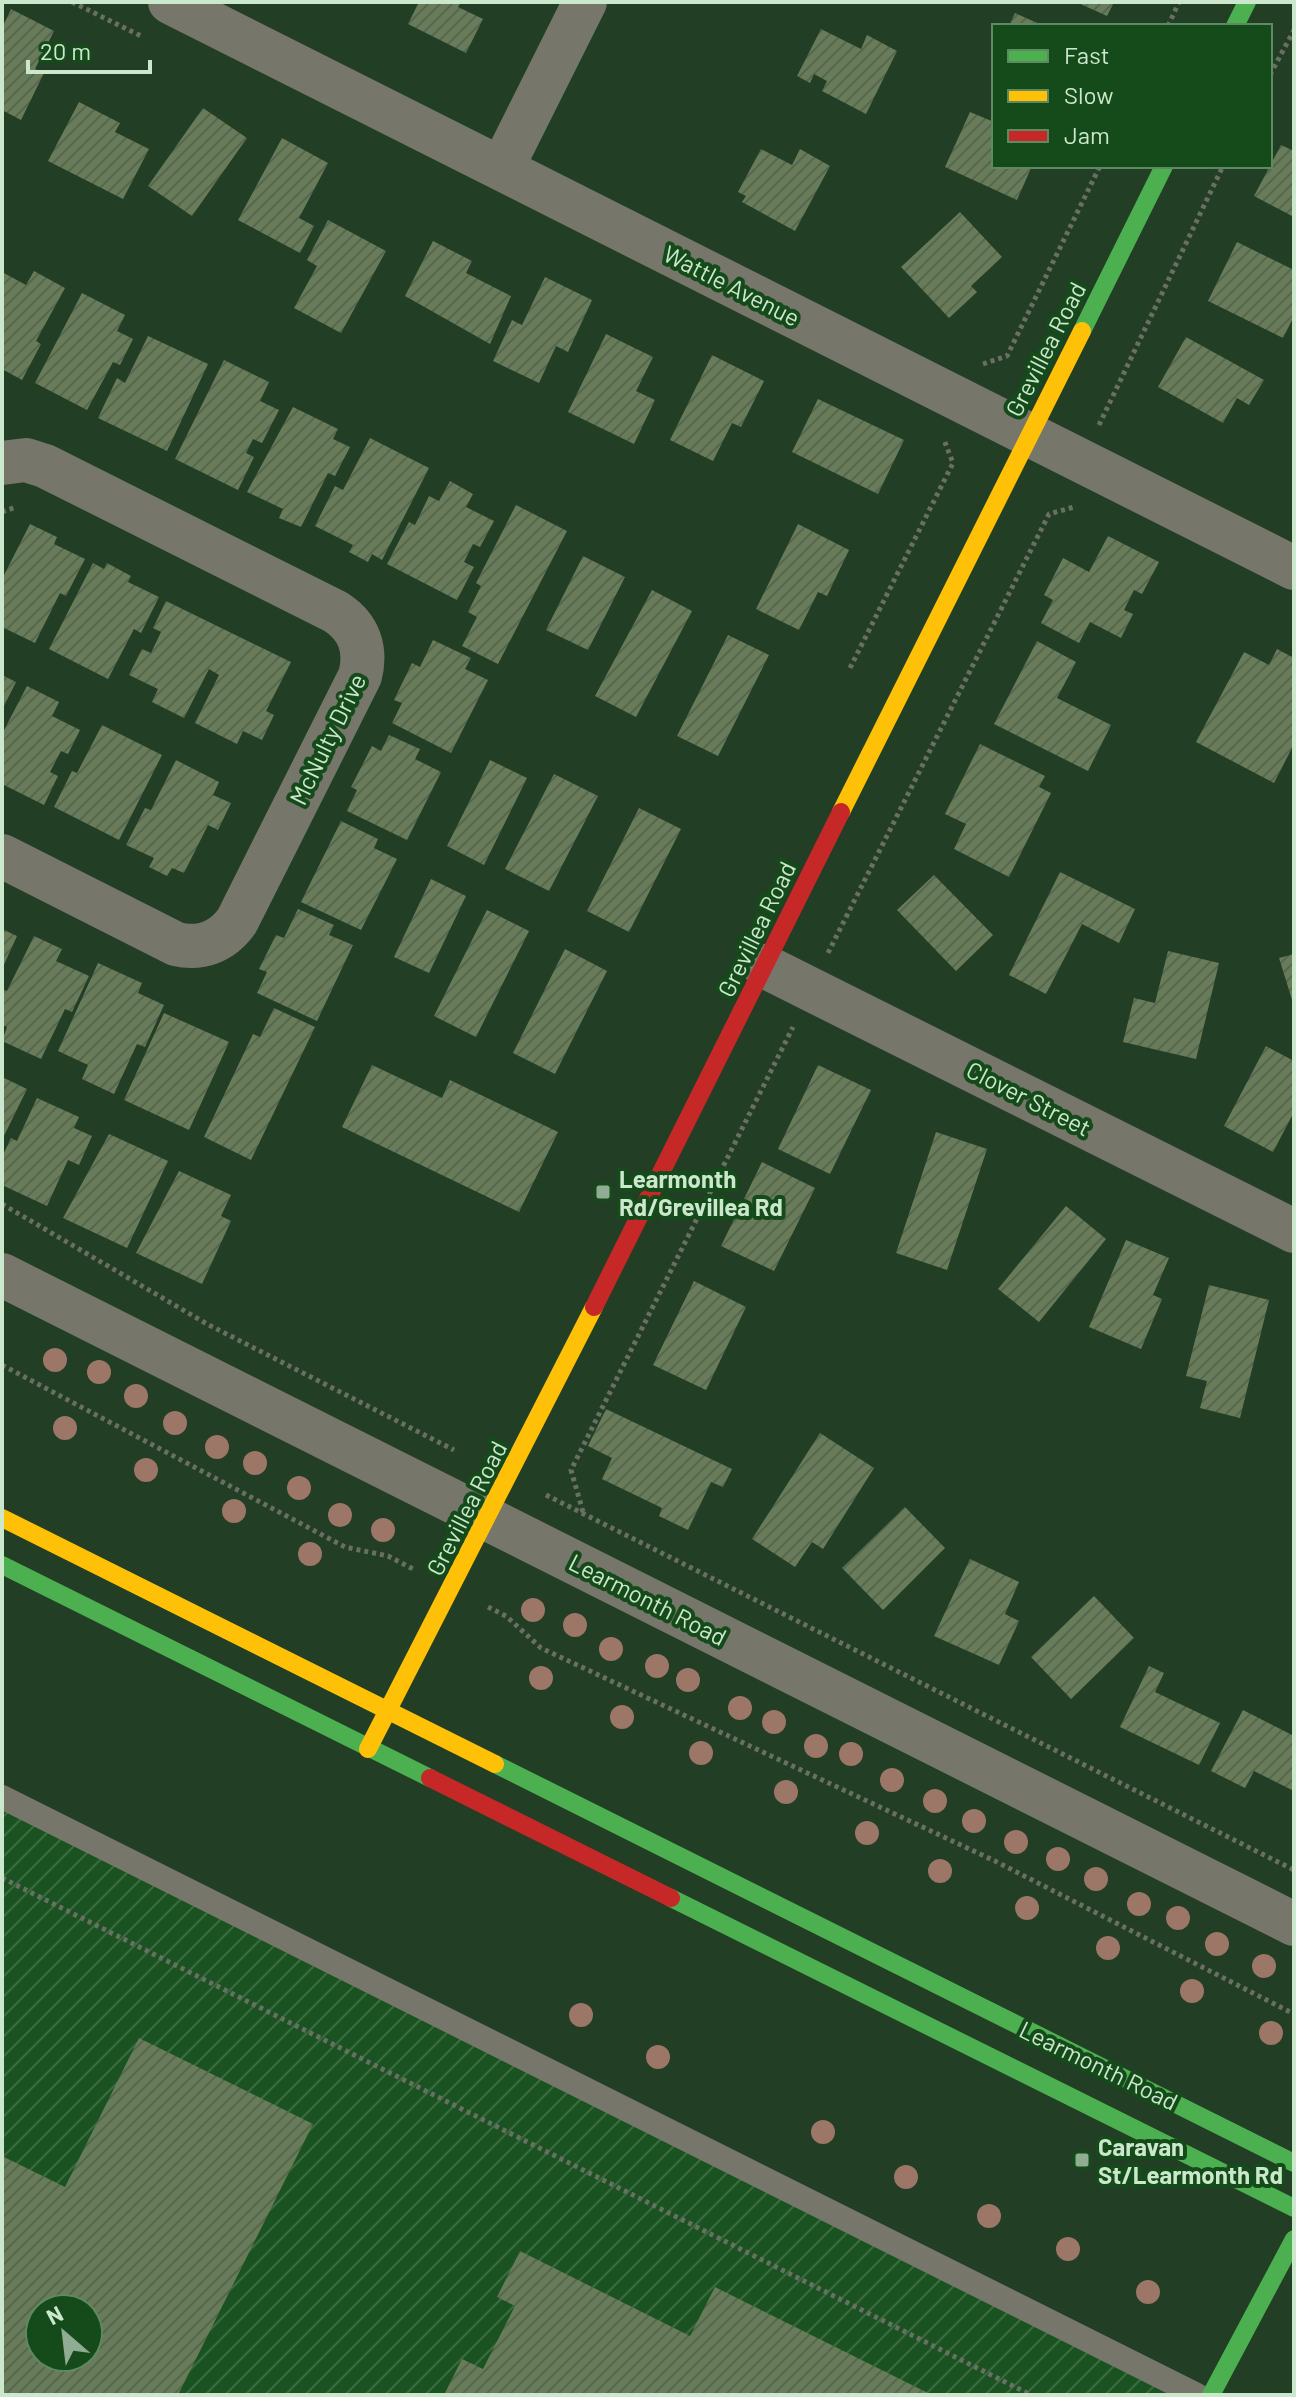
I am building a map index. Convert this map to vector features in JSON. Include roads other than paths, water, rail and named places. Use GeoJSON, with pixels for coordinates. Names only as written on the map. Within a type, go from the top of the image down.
{"type":"FeatureCollection","features":[{"type":"Feature","properties":{"kind":"main road"},"geometry":{"type":"LineString","coordinates":[[1236,24],[1247,2]]}},
{"type":"Feature","properties":{"kind":"main road","name":"Grevillea Road"},"geometry":{"type":"LineString","coordinates":[[368,1749],[488,1519],[1163,168]]}},
{"type":"Feature","properties":{"kind":"main road","name":"Learmonth Road"},"geometry":{"type":"LineString","coordinates":[[2,1518],[1294,2163]]}},
{"type":"Feature","properties":{"kind":"main road","name":"Learmonth Road"},"geometry":{"type":"LineString","coordinates":[[2,1565],[1294,2208]]}},
{"type":"Feature","properties":{"kind":"main road"},"geometry":{"type":"LineString","coordinates":[[1211,2395],[1294,2239]]}},
{"type":"Feature","properties":{"kind":"street","name":"Wattle Avenue"},"geometry":{"type":"LineString","coordinates":[[170,2],[1294,568]]}},
{"type":"Feature","properties":{"kind":"street"},"geometry":{"type":"LineString","coordinates":[[502,168],[585,2]]}},
{"type":"Feature","properties":{"kind":"street","name":"McNulty Drive"},"geometry":{"type":"LineString","coordinates":[[2,463],[26,460],[45,466],[336,612],[354,628],[364,658],[360,676],[237,921],[219,939],[195,946],[167,940],[2,856]]}},
{"type":"Feature","properties":{"kind":"street","name":"Clover Street"},"geometry":{"type":"LineString","coordinates":[[764,966],[1294,1231]]}},
{"type":"Feature","properties":{"kind":"street","name":"Learmonth Road"},"geometry":{"type":"LineString","coordinates":[[2,1275],[1294,1924]]}},
{"type":"Feature","properties":{"kind":"lane"},"geometry":{"type":"LineString","coordinates":[[2,1797],[1197,2395]]}},
{"type":"Feature","properties":{"kind":"place","name":"Learmonth Rd/Grevillea Rd"},"geometry":{"type":"Point","coordinates":[603,1192]}},
{"type":"Feature","properties":{"kind":"place","name":"Caravan St/Learmonth Rd"},"geometry":{"type":"Point","coordinates":[1082,2160]}}]}
